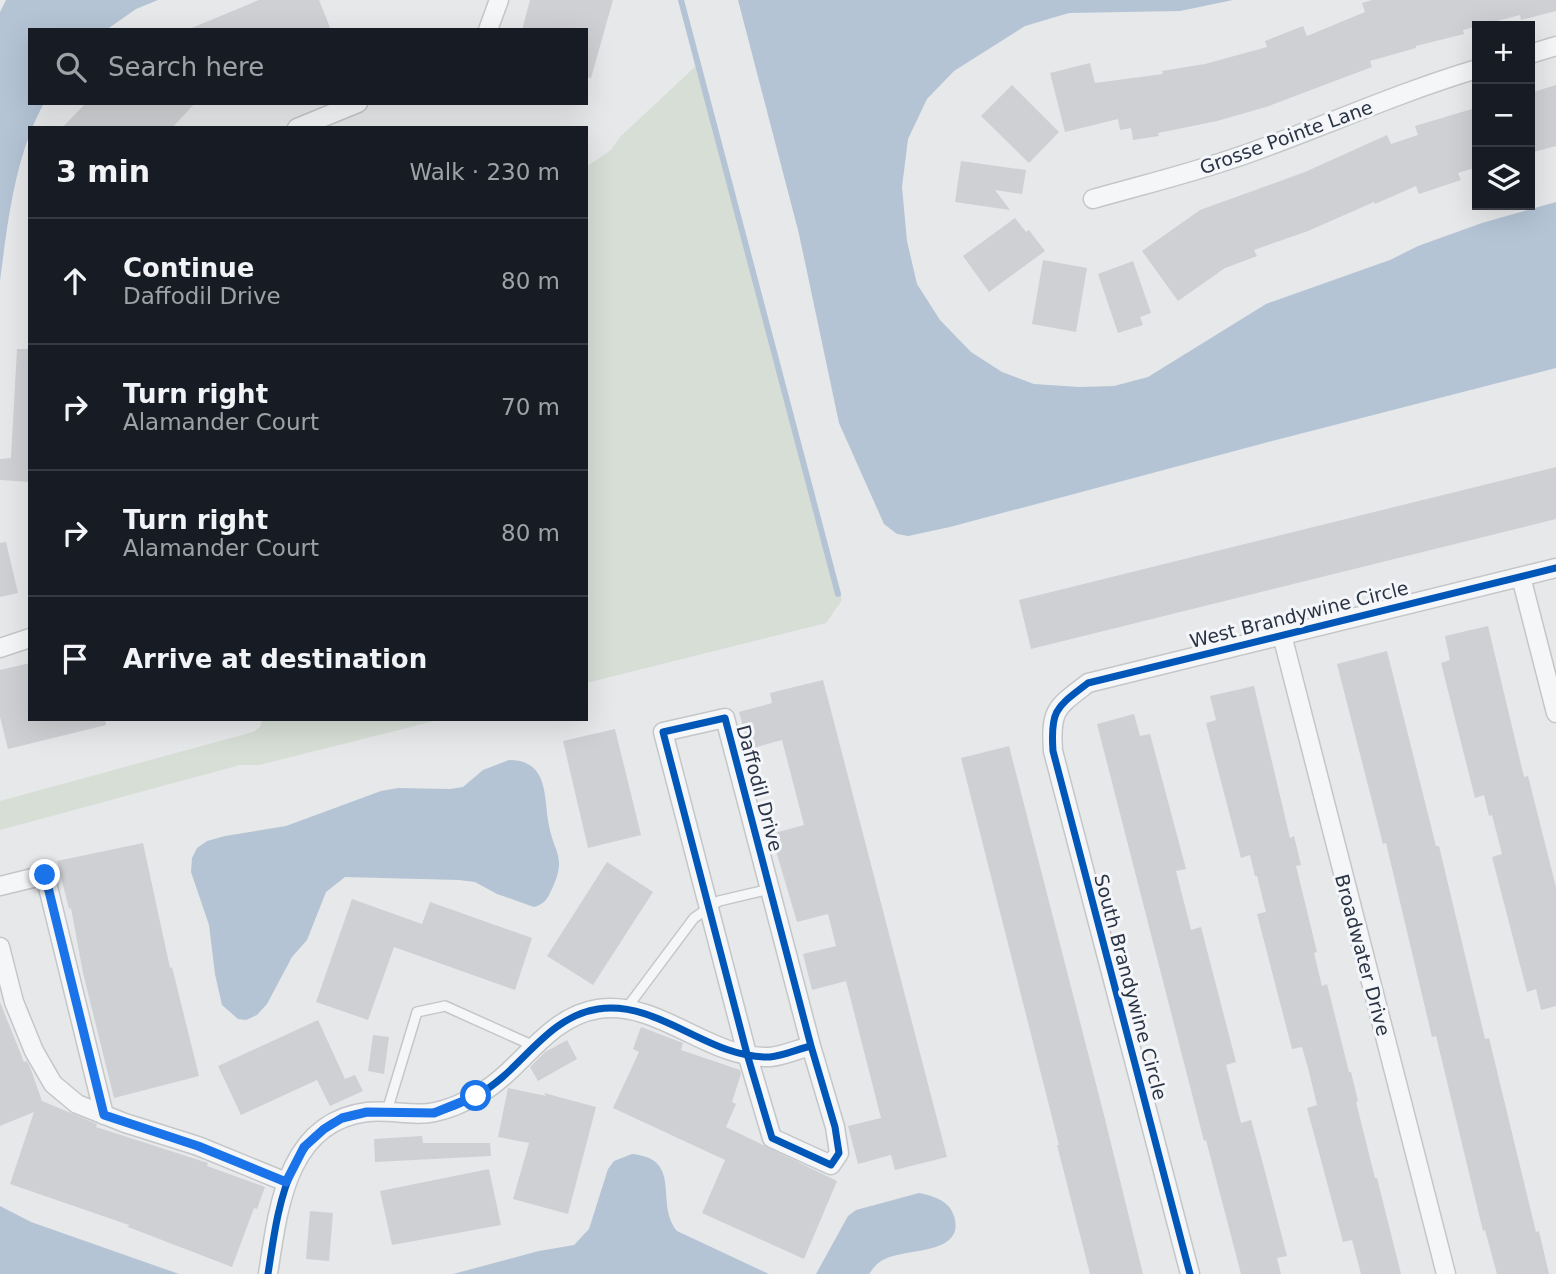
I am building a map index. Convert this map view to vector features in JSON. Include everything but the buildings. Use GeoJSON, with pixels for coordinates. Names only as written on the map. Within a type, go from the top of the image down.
{"type":"FeatureCollection","features":[{"type":"Feature","properties":{"kind":"street"},"geometry":{"type":"LineString","coordinates":[[489,28],[499,0]]}},
{"type":"Feature","properties":{"kind":"street"},"geometry":{"type":"LineString","coordinates":[[1535,52],[1556,46]]}},
{"type":"Feature","properties":{"kind":"street","name":"Grosse Pointe Lane"},"geometry":{"type":"LineString","coordinates":[[1093,199],[1219,163],[1368,106],[1472,71]]}},
{"type":"Feature","properties":{"kind":"street"},"geometry":{"type":"LineString","coordinates":[[302,126],[353,105]]}},
{"type":"Feature","properties":{"kind":"street","name":"West Brandywine Circle"},"geometry":{"type":"LineString","coordinates":[[1057,707],[1088,683],[1556,568]]}},
{"type":"Feature","properties":{"kind":"street"},"geometry":{"type":"LineString","coordinates":[[1521,577],[1556,713]]}},
{"type":"Feature","properties":{"kind":"street","name":"Broadwater Drive"},"geometry":{"type":"LineString","coordinates":[[1282,635],[1446,1274]]}},
{"type":"Feature","properties":{"kind":"street"},"geometry":{"type":"LineString","coordinates":[[0,648],[28,639]]}},
{"type":"Feature","properties":{"kind":"street","name":"South Brandywine Circle"},"geometry":{"type":"LineString","coordinates":[[1057,707],[1051,729],[1053,751],[1190,1274]]}},
{"type":"Feature","properties":{"kind":"street","name":"Daffodil Drive"},"geometry":{"type":"LineString","coordinates":[[725,718],[770,889],[837,1140],[839,1153],[831,1165],[772,1138],[747,1054],[663,732],[725,718]]}},
{"type":"Feature","properties":{"kind":"street"},"geometry":{"type":"LineString","coordinates":[[0,886],[45,875],[104,1115]]}},
{"type":"Feature","properties":{"kind":"street"},"geometry":{"type":"LineString","coordinates":[[0,947],[14,1002],[34,1051],[53,1084],[77,1104],[198,1146],[286,1182]]}},
{"type":"Feature","properties":{"kind":"street"},"geometry":{"type":"LineString","coordinates":[[268,1274],[278,1205],[286,1182],[304,1147],[324,1129],[342,1118],[367,1112],[434,1113],[476,1096],[497,1084],[544,1037],[570,1019],[597,1009],[626,1009],[658,1018],[733,1052],[770,1057],[811,1046]]}},
{"type":"Feature","properties":{"kind":"lane"},"geometry":{"type":"LineString","coordinates":[[626,1009],[694,918],[719,901],[770,889]]}},
{"type":"Feature","properties":{"kind":"lane"},"geometry":{"type":"LineString","coordinates":[[387,1111],[417,1012],[445,1006],[534,1046]]}},
{"type":"Feature","properties":{"kind":"shaded area"},"geometry":{"type":"Polygon","coordinates":[[[697,65],[842,600],[826,623],[588,682],[588,166],[611,150],[620,137],[697,65]]]}},
{"type":"Feature","properties":{"kind":"shaded area"},"geometry":{"type":"Polygon","coordinates":[[[262,721],[434,721],[259,765],[240,765],[0,830],[0,801],[253,732],[260,727],[262,721]]]}},
{"type":"Feature","properties":{"kind":"water"},"geometry":{"type":"Polygon","coordinates":[[[6,0],[158,0],[136,9],[109,28],[28,28],[28,105],[43,105],[33,126],[28,126],[28,140],[19,167],[10,212],[0,281],[0,12],[6,0]]]}},
{"type":"Feature","properties":{"kind":"water"},"geometry":{"type":"Polygon","coordinates":[[[738,0],[1233,0],[1180,11],[1069,13],[1025,26],[954,71],[927,99],[908,139],[902,187],[907,241],[917,284],[940,320],[971,352],[1002,372],[1034,384],[1114,386],[1148,377],[1266,304],[1390,260],[1418,246],[1482,223],[1556,202],[1556,368],[908,536],[897,534],[884,524],[839,423],[799,234],[738,0]]]}},
{"type":"Feature","properties":{"kind":"water"},"geometry":{"type":"Polygon","coordinates":[[[509,760],[521,761],[531,766],[537,772],[544,789],[550,832],[559,862],[556,880],[544,902],[534,907],[497,894],[475,882],[345,877],[326,892],[307,940],[292,957],[267,1004],[257,1015],[246,1020],[238,1019],[222,1005],[209,925],[191,872],[192,858],[197,848],[207,841],[225,836],[286,826],[381,791],[398,788],[463,787],[483,770],[509,760]]]}},
{"type":"Feature","properties":{"kind":"water"},"geometry":{"type":"Polygon","coordinates":[[[632,1154],[658,1164],[663,1173],[671,1220],[677,1231],[769,1274],[453,1274],[539,1251],[574,1245],[589,1229],[608,1169],[614,1161],[632,1154]]]}},
{"type":"Feature","properties":{"kind":"water"},"geometry":{"type":"Polygon","coordinates":[[[919,1193],[940,1200],[952,1211],[955,1229],[951,1238],[932,1248],[885,1259],[869,1274],[816,1274],[848,1216],[856,1210],[919,1193]]]}},
{"type":"Feature","properties":{"kind":"water"},"geometry":{"type":"Polygon","coordinates":[[[0,1206],[31,1222],[179,1274],[0,1274],[0,1206]]]}},
{"type":"Feature","properties":{"kind":"waterway"},"geometry":{"type":"LineString","coordinates":[[681,0],[838,594]]}},
{"type":"Feature","properties":{"kind":"cycle path"},"geometry":{"type":"LineString","coordinates":[[1190,1274],[1053,751],[1053,726],[1058,710],[1088,683],[1556,568]]}},
{"type":"Feature","properties":{"kind":"cycle path"},"geometry":{"type":"LineString","coordinates":[[268,1274],[282,1197],[303,1151],[319,1133],[340,1119],[367,1112],[427,1113],[463,1102],[494,1084],[549,1033],[580,1014],[598,1009],[642,1013],[726,1049],[747,1055],[770,1057],[811,1046],[725,718],[663,732],[747,1054],[772,1138],[831,1165],[839,1153],[835,1127],[811,1046]]}},
{"type":"Feature","properties":{"kind":"route"},"geometry":{"type":"LineString","coordinates":[[45,875],[104,1115],[198,1146],[286,1182],[304,1147],[324,1129],[342,1118],[367,1112],[434,1113],[476,1096]]}}]}
